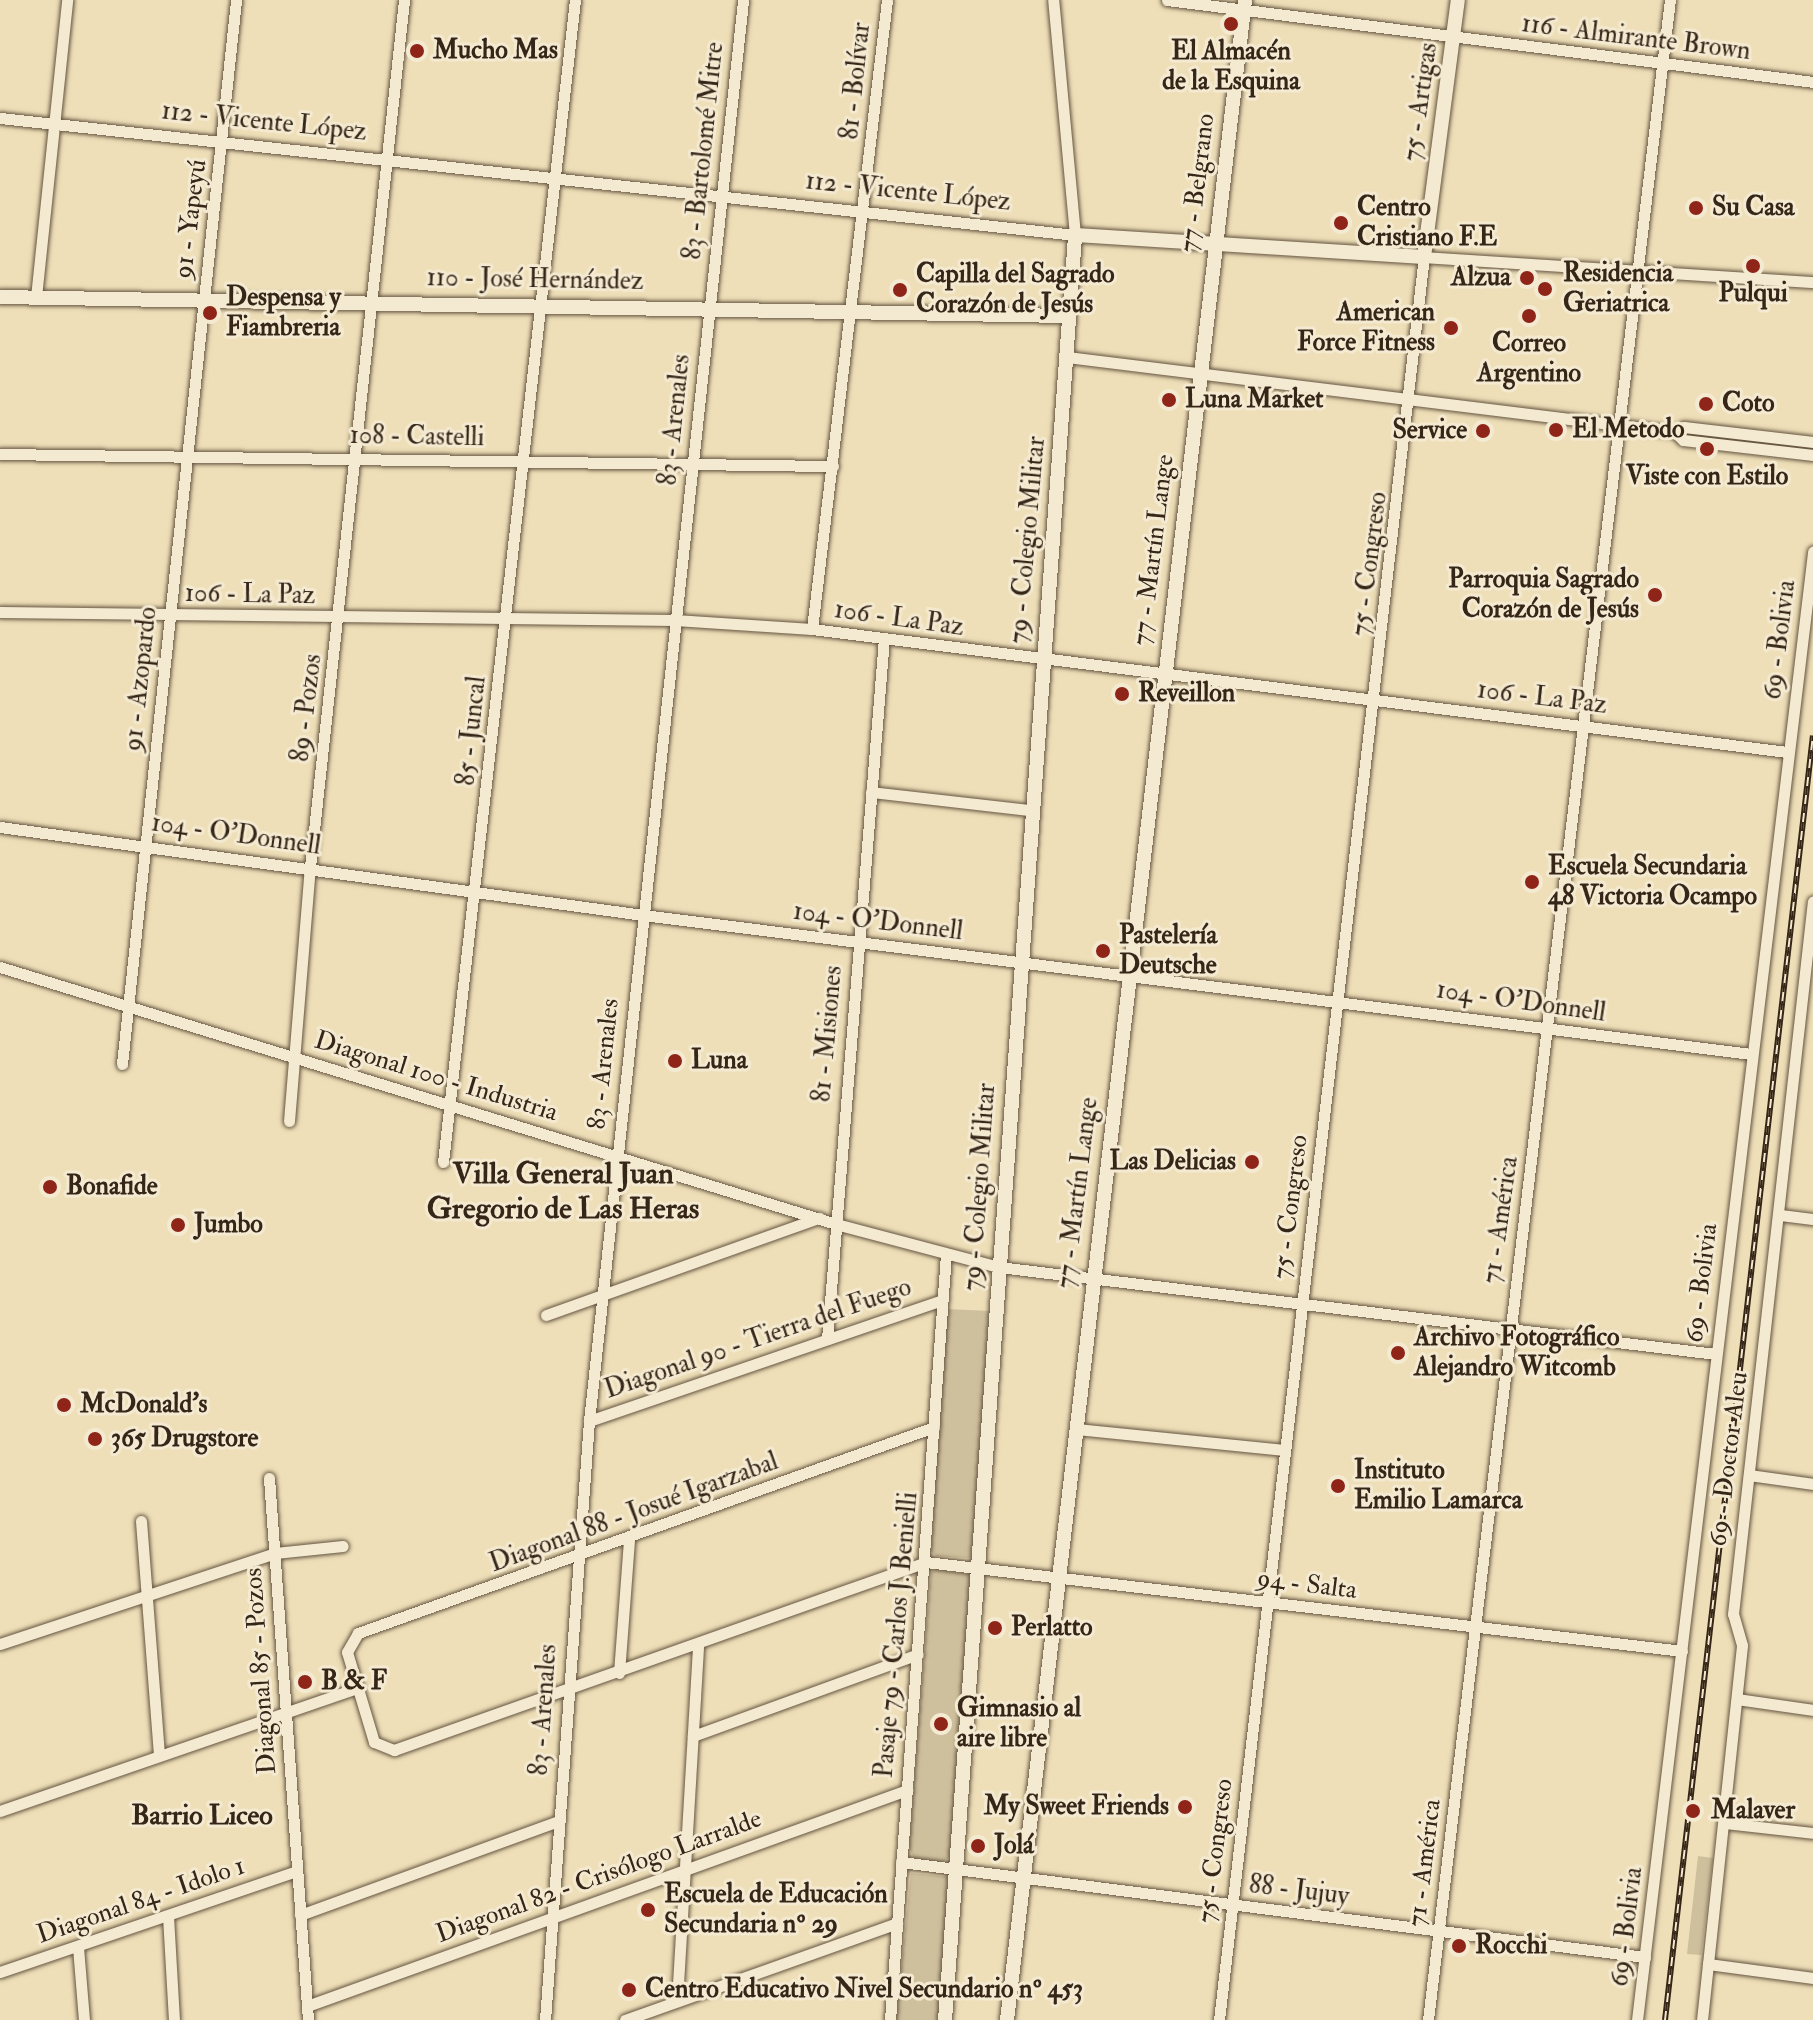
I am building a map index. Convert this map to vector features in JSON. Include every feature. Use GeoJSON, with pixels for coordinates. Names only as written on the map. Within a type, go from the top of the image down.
{"type":"FeatureCollection","features":[{"type":"Feature","properties":{"kind":"street"},"geometry":{"type":"LineString","coordinates":[[36,297],[67,0]]}},
{"type":"Feature","properties":{"kind":"street","name":"91 - Yapeyú"},"geometry":{"type":"LineString","coordinates":[[204,300],[236,0]]}},
{"type":"Feature","properties":{"kind":"street","name":"89 - Pozos"},"geometry":{"type":"LineString","coordinates":[[289,1121],[310,867],[375,302],[386,158],[404,0]]}},
{"type":"Feature","properties":{"kind":"street","name":"85 - Juncal"},"geometry":{"type":"LineString","coordinates":[[443,1162],[477,888],[575,0]]}},
{"type":"Feature","properties":{"kind":"street","name":"83 - Bartolomé Mitre"},"geometry":{"type":"LineString","coordinates":[[710,307],[743,0]]}},
{"type":"Feature","properties":{"kind":"street","name":"81 - Bolívar"},"geometry":{"type":"LineString","coordinates":[[853,310],[887,0]]}},
{"type":"Feature","properties":{"kind":"street"},"geometry":{"type":"LineString","coordinates":[[1053,0],[1075,235]]}},
{"type":"Feature","properties":{"kind":"street","name":"116 - Almirante Brown"},"geometry":{"type":"LineString","coordinates":[[1167,0],[1245,5],[1453,37],[1813,82]]}},
{"type":"Feature","properties":{"kind":"street","name":"75 - Artigas"},"geometry":{"type":"LineString","coordinates":[[1411,400],[1424,257],[1458,0]]}},
{"type":"Feature","properties":{"kind":"street","name":"71 - América"},"geometry":{"type":"LineString","coordinates":[[1428,2020],[1670,0]]}},
{"type":"Feature","properties":{"kind":"street","name":"77 - Belgrano"},"geometry":{"type":"LineString","coordinates":[[1199,372],[1245,5]]}},
{"type":"Feature","properties":{"kind":"street","name":"112 - Vicente López"},"geometry":{"type":"LineString","coordinates":[[0,118],[1075,235],[1813,282]]}},
{"type":"Feature","properties":{"kind":"street","name":"79 - Colegio Militar"},"geometry":{"type":"LineString","coordinates":[[945,2020],[1030,810],[1075,235]]}},
{"type":"Feature","properties":{"kind":"street","name":"110 - José Hernández"},"geometry":{"type":"LineString","coordinates":[[0,297],[542,304],[1069,316]]}},
{"type":"Feature","properties":{"kind":"street","name":"91 - Azopardo"},"geometry":{"type":"LineString","coordinates":[[122,1064],[204,300]]}},
{"type":"Feature","properties":{"kind":"street","name":"83 - Arenales"},"geometry":{"type":"LineString","coordinates":[[545,2020],[589,1421],[710,307]]}},
{"type":"Feature","properties":{"kind":"street"},"geometry":{"type":"LineString","coordinates":[[812,629],[853,310]]}},
{"type":"Feature","properties":{"kind":"street"},"geometry":{"type":"LineString","coordinates":[[1067,357],[1675,432],[1684,427],[1813,442]]}},
{"type":"Feature","properties":{"kind":"street","name":"77 - Martín Lange"},"geometry":{"type":"LineString","coordinates":[[1007,2020],[1199,372]]}},
{"type":"Feature","properties":{"kind":"street","name":"75 - Congreso"},"geometry":{"type":"LineString","coordinates":[[1219,2020],[1284,1450],[1411,400]]}},
{"type":"Feature","properties":{"kind":"street"},"geometry":{"type":"LineString","coordinates":[[1675,432],[1683,440],[1813,455]]}},
{"type":"Feature","properties":{"kind":"street","name":"108 - Castelli"},"geometry":{"type":"LineString","coordinates":[[0,454],[833,466]]}},
{"type":"Feature","properties":{"kind":"street","name":"69 - Bolivia"},"geometry":{"type":"LineString","coordinates":[[1637,2020],[1813,552]]}},
{"type":"Feature","properties":{"kind":"street","name":"106 - La Paz"},"geometry":{"type":"LineString","coordinates":[[0,612],[675,620],[812,629],[1787,752]]}},
{"type":"Feature","properties":{"kind":"street","name":"81 - Misiones"},"geometry":{"type":"LineString","coordinates":[[827,1339],[884,638]]}},
{"type":"Feature","properties":{"kind":"street"},"geometry":{"type":"LineString","coordinates":[[871,792],[1030,810]]}},
{"type":"Feature","properties":{"kind":"street","name":"104 - O'Donnell"},"geometry":{"type":"LineString","coordinates":[[0,827],[477,888],[643,915],[1751,1054]]}},
{"type":"Feature","properties":{"kind":"street","name":"69 - Doctor Aleu"},"geometry":{"type":"LineString","coordinates":[[1702,2020],[1742,1636],[1733,1614],[1813,901]]}},
{"type":"Feature","properties":{"kind":"street","name":"Diagonal 100 - Industria"},"geometry":{"type":"LineString","coordinates":[[0,967],[836,1224],[999,1267],[1716,1354]]}},
{"type":"Feature","properties":{"kind":"street"},"geometry":{"type":"LineString","coordinates":[[1780,1215],[1813,1219]]}},
{"type":"Feature","properties":{"kind":"street"},"geometry":{"type":"LineString","coordinates":[[546,1315],[819,1218]]}},
{"type":"Feature","properties":{"kind":"street","name":"Pasaje 79 - Carlos J. Benielli"},"geometry":{"type":"LineString","coordinates":[[890,2020],[926,1562],[946,1254]]}},
{"type":"Feature","properties":{"kind":"street","name":"Diagonal 90 - Tierra del Fuego"},"geometry":{"type":"LineString","coordinates":[[589,1421],[942,1300]]}},
{"type":"Feature","properties":{"kind":"street","name":"Diagonal 88 - Josué Igarzabal"},"geometry":{"type":"LineString","coordinates":[[357,1688],[349,1641],[358,1633],[629,1540],[934,1427]]}},
{"type":"Feature","properties":{"kind":"street"},"geometry":{"type":"LineString","coordinates":[[1077,1429],[1284,1450]]}},
{"type":"Feature","properties":{"kind":"street"},"geometry":{"type":"LineString","coordinates":[[1749,1475],[1813,1484]]}},
{"type":"Feature","properties":{"kind":"street","name":"Diagonal 85 - Pozos"},"geometry":{"type":"LineString","coordinates":[[269,1478],[308,2020]]}},
{"type":"Feature","properties":{"kind":"street"},"geometry":{"type":"LineString","coordinates":[[141,1521],[159,1754]]}},
{"type":"Feature","properties":{"kind":"street"},"geometry":{"type":"LineString","coordinates":[[619,1673],[629,1540]]}},
{"type":"Feature","properties":{"kind":"street"},"geometry":{"type":"LineString","coordinates":[[0,1644],[275,1553],[343,1546]]}},
{"type":"Feature","properties":{"kind":"street"},"geometry":{"type":"LineString","coordinates":[[0,1811],[357,1688],[374,1742],[383,1750],[698,1646],[926,1562]]}},
{"type":"Feature","properties":{"kind":"street","name":"94 - Salta"},"geometry":{"type":"LineString","coordinates":[[926,1562],[1682,1651]]}},
{"type":"Feature","properties":{"kind":"street"},"geometry":{"type":"LineString","coordinates":[[677,2001],[698,1646]]}},
{"type":"Feature","properties":{"kind":"street"},"geometry":{"type":"LineString","coordinates":[[693,1736],[918,1654]]}},
{"type":"Feature","properties":{"kind":"street"},"geometry":{"type":"LineString","coordinates":[[1737,1699],[1813,1710]]}},
{"type":"Feature","properties":{"kind":"street","name":"Diagonal 82 - Crisólogo Larralde"},"geometry":{"type":"LineString","coordinates":[[307,2006],[907,1790]]}},
{"type":"Feature","properties":{"kind":"street"},"geometry":{"type":"LineString","coordinates":[[300,1915],[558,1821]]}},
{"type":"Feature","properties":{"kind":"street"},"geometry":{"type":"LineString","coordinates":[[1724,1823],[1813,1833]]}},
{"type":"Feature","properties":{"kind":"street","name":"88 - Jujuy"},"geometry":{"type":"LineString","coordinates":[[901,1862],[1645,1957]]}},
{"type":"Feature","properties":{"kind":"street","name":"Diagonal 84 - Idolo 1"},"geometry":{"type":"LineString","coordinates":[[0,1972],[296,1871]]}},
{"type":"Feature","properties":{"kind":"street"},"geometry":{"type":"LineString","coordinates":[[168,1916],[174,2020]]}},
{"type":"Feature","properties":{"kind":"street"},"geometry":{"type":"LineString","coordinates":[[625,2020],[897,1923]]}},
{"type":"Feature","properties":{"kind":"street"},"geometry":{"type":"LineString","coordinates":[[78,1947],[84,2020]]}},
{"type":"Feature","properties":{"kind":"street"},"geometry":{"type":"LineString","coordinates":[[1708,1964],[1813,1978]]}},
{"type":"Feature","properties":{"kind":"shaded area"},"geometry":{"type":"Polygon","coordinates":[[[945,1309],[992,1311],[973,1556],[969,1558],[936,1556],[931,1551],[945,1309]]]}},
{"type":"Feature","properties":{"kind":"shaded area"},"geometry":{"type":"Polygon","coordinates":[[[936,1569],[973,1575],[952,1855],[943,1862],[914,1859],[909,1847],[931,1573],[936,1569]]]}},
{"type":"Feature","properties":{"kind":"shaded area"},"geometry":{"type":"Polygon","coordinates":[[[1698,1856],[1713,1858],[1701,1955],[1687,1954],[1698,1856]]]}},
{"type":"Feature","properties":{"kind":"shaded area"},"geometry":{"type":"Polygon","coordinates":[[[911,1873],[949,1877],[940,2020],[896,2020],[911,1873]]]}},
{"type":"Feature","properties":{"kind":"tunnel"},"geometry":{"type":"LineString","coordinates":[[1675,432],[1805,449]]}},
{"type":"Feature","properties":{"kind":"railway"},"geometry":{"type":"LineString","coordinates":[[1665,2020],[1813,735]]}},
{"type":"Feature","properties":{"kind":"place","name":"El Almacén de la Esquina"},"geometry":{"type":"Point","coordinates":[1231,24]}},
{"type":"Feature","properties":{"kind":"place","name":"Mucho Mas"},"geometry":{"type":"Point","coordinates":[417,51]}},
{"type":"Feature","properties":{"kind":"place","name":"Su Casa"},"geometry":{"type":"Point","coordinates":[1696,208]}},
{"type":"Feature","properties":{"kind":"place","name":"Centro Cristiano F.E"},"geometry":{"type":"Point","coordinates":[1341,223]}},
{"type":"Feature","properties":{"kind":"place","name":"Pulqui"},"geometry":{"type":"Point","coordinates":[1753,266]}},
{"type":"Feature","properties":{"kind":"place","name":"Alzua"},"geometry":{"type":"Point","coordinates":[1527,278]}},
{"type":"Feature","properties":{"kind":"place","name":"Residencia Geriatrica"},"geometry":{"type":"Point","coordinates":[1545,289]}},
{"type":"Feature","properties":{"kind":"place","name":"Capilla del Sagrado Corazón de Jesús"},"geometry":{"type":"Point","coordinates":[900,290]}},
{"type":"Feature","properties":{"kind":"place","name":"Despensa y Fiambreria"},"geometry":{"type":"Point","coordinates":[210,313]}},
{"type":"Feature","properties":{"kind":"place","name":"Correo Argentino"},"geometry":{"type":"Point","coordinates":[1529,316]}},
{"type":"Feature","properties":{"kind":"place","name":"American Force Fitness"},"geometry":{"type":"Point","coordinates":[1451,328]}},
{"type":"Feature","properties":{"kind":"place","name":"Luna Market"},"geometry":{"type":"Point","coordinates":[1169,400]}},
{"type":"Feature","properties":{"kind":"place","name":"Coto"},"geometry":{"type":"Point","coordinates":[1706,404]}},
{"type":"Feature","properties":{"kind":"place","name":"El Metodo"},"geometry":{"type":"Point","coordinates":[1556,430]}},
{"type":"Feature","properties":{"kind":"place","name":"Service"},"geometry":{"type":"Point","coordinates":[1483,431]}},
{"type":"Feature","properties":{"kind":"place","name":"Viste con Estilo"},"geometry":{"type":"Point","coordinates":[1707,449]}},
{"type":"Feature","properties":{"kind":"place","name":"Parroquia Sagrado Corazón de Jesús"},"geometry":{"type":"Point","coordinates":[1655,595]}},
{"type":"Feature","properties":{"kind":"place","name":"Reveillon"},"geometry":{"type":"Point","coordinates":[1122,694]}},
{"type":"Feature","properties":{"kind":"place","name":"Escuela Secundaria 48 Victoria Ocampo"},"geometry":{"type":"Point","coordinates":[1532,882]}},
{"type":"Feature","properties":{"kind":"place","name":"Pastelería Deutsche"},"geometry":{"type":"Point","coordinates":[1103,951]}},
{"type":"Feature","properties":{"kind":"place","name":"Luna"},"geometry":{"type":"Point","coordinates":[675,1061]}},
{"type":"Feature","properties":{"kind":"place","name":"Las Delicias"},"geometry":{"type":"Point","coordinates":[1252,1162]}},
{"type":"Feature","properties":{"kind":"place","name":"Bonafide"},"geometry":{"type":"Point","coordinates":[50,1187]}},
{"type":"Feature","properties":{"kind":"place","name":"Jumbo"},"geometry":{"type":"Point","coordinates":[178,1225]}},
{"type":"Feature","properties":{"kind":"place","name":"Archivo Fotográfico Alejandro Witcomb"},"geometry":{"type":"Point","coordinates":[1398,1353]}},
{"type":"Feature","properties":{"kind":"place","name":"McDonald's"},"geometry":{"type":"Point","coordinates":[64,1405]}},
{"type":"Feature","properties":{"kind":"place","name":"365 Drugstore"},"geometry":{"type":"Point","coordinates":[95,1439]}},
{"type":"Feature","properties":{"kind":"place","name":"Instituto Emilio Lamarca"},"geometry":{"type":"Point","coordinates":[1338,1486]}},
{"type":"Feature","properties":{"kind":"place","name":"Perlatto"},"geometry":{"type":"Point","coordinates":[995,1628]}},
{"type":"Feature","properties":{"kind":"place","name":"B & F"},"geometry":{"type":"Point","coordinates":[305,1682]}},
{"type":"Feature","properties":{"kind":"place","name":"Gimnasio al aire libre"},"geometry":{"type":"Point","coordinates":[941,1724]}},
{"type":"Feature","properties":{"kind":"place","name":"My Sweet Friends"},"geometry":{"type":"Point","coordinates":[1185,1807]}},
{"type":"Feature","properties":{"kind":"place","name":"Malaver"},"geometry":{"type":"Point","coordinates":[1693,1811]}},
{"type":"Feature","properties":{"kind":"place","name":"Jolá"},"geometry":{"type":"Point","coordinates":[978,1846]}},
{"type":"Feature","properties":{"kind":"place","name":"Escuela de Educación Secundaria nº 29"},"geometry":{"type":"Point","coordinates":[648,1910]}},
{"type":"Feature","properties":{"kind":"place","name":"Rocchi"},"geometry":{"type":"Point","coordinates":[1459,1946]}},
{"type":"Feature","properties":{"kind":"place","name":"Centro Educativo Nivel Secundario nº 453"},"geometry":{"type":"Point","coordinates":[629,1990]}},
{"type":"Feature","properties":{"kind":"district","name":"Villa General Juan Gregorio de Las Heras"},"geometry":{"type":"Point","coordinates":[563,1191]}},
{"type":"Feature","properties":{"kind":"district","name":"Barrio Liceo"},"geometry":{"type":"Point","coordinates":[202,1816]}}]}
